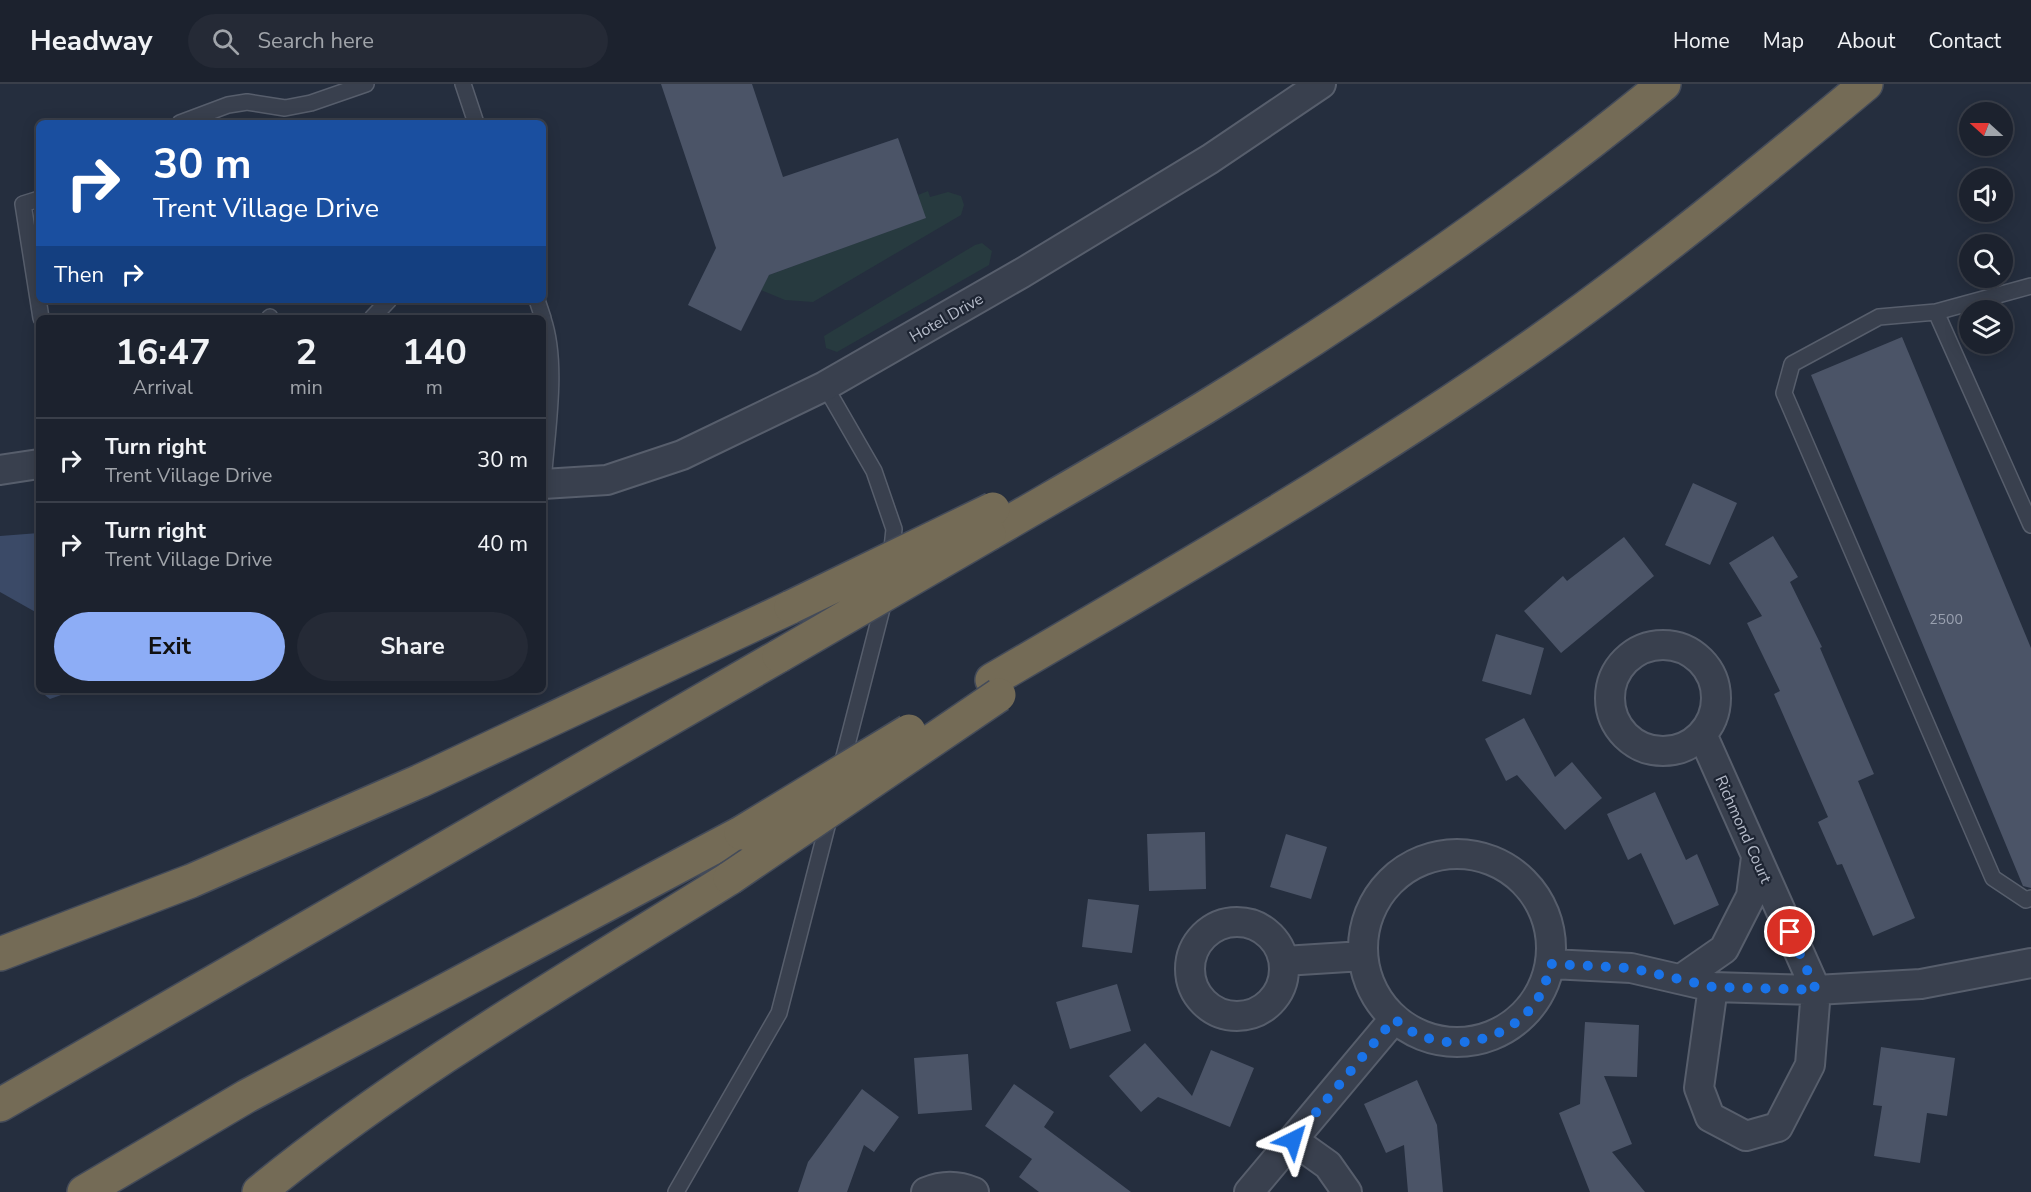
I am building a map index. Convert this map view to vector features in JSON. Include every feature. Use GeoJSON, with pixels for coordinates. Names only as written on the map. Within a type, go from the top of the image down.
{"type":"FeatureCollection","features":[{"type":"Feature","properties":{"kind":"highway"},"geometry":{"type":"LineString","coordinates":[[0,954],[202,876],[420,781],[791,608],[991,521],[1204,408],[1351,315],[1485,222],[1664,84]]}},
{"type":"Feature","properties":{"kind":"highway"},"geometry":{"type":"LineString","coordinates":[[259,1192],[351,1120],[425,1068],[730,878],[996,687],[1146,590],[1350,467],[1535,344],[1727,200],[1866,84]]}},
{"type":"Feature","properties":{"kind":"highway"},"geometry":{"type":"LineString","coordinates":[[0,1105],[779,656],[991,521]]}},
{"type":"Feature","properties":{"kind":"highway"},"geometry":{"type":"LineString","coordinates":[[84,1192],[247,1096],[741,833],[996,687]]}},
{"type":"Feature","properties":{"kind":"street","name":"Hotel Drive"},"geometry":{"type":"LineString","coordinates":[[546,484],[607,480],[682,455],[825,386],[1022,273],[1210,159],[1321,84]]}},
{"type":"Feature","properties":{"kind":"street"},"geometry":{"type":"LineString","coordinates":[[0,470],[36,464]]}},
{"type":"Feature","properties":{"kind":"street","name":"Richmond Court"},"geometry":{"type":"LineString","coordinates":[[1702,734],[1816,990]]}},
{"type":"Feature","properties":{"kind":"street"},"geometry":{"type":"LineString","coordinates":[[1462,853],[1493,859],[1520,876],[1540,901],[1551,931],[1551,964],[1542,991],[1525,1015],[1502,1032],[1474,1042],[1446,1042],[1418,1035],[1394,1019],[1378,1001],[1368,979],[1363,956],[1366,924],[1379,895],[1401,871],[1430,856],[1462,853]]}},
{"type":"Feature","properties":{"kind":"street"},"geometry":{"type":"LineString","coordinates":[[1681,979],[1724,949],[1751,896],[1756,856]]}},
{"type":"Feature","properties":{"kind":"street"},"geometry":{"type":"LineString","coordinates":[[1284,961],[1363,956]]}},
{"type":"Feature","properties":{"kind":"street"},"geometry":{"type":"LineString","coordinates":[[1551,964],[1631,968],[1713,987],[1816,990],[1922,984],[2031,963]]}},
{"type":"Feature","properties":{"kind":"street"},"geometry":{"type":"LineString","coordinates":[[1713,987],[1699,1088],[1710,1117],[1746,1136],[1778,1127],[1810,1065],[1816,990]]}},
{"type":"Feature","properties":{"kind":"street"},"geometry":{"type":"LineString","coordinates":[[1249,1192],[1394,1019]]}},
{"type":"Feature","properties":{"kind":"street"},"geometry":{"type":"LineString","coordinates":[[1293,1140],[1328,1165],[1347,1192]]}},
{"type":"Feature","properties":{"kind":"street"},"geometry":{"type":"LineString","coordinates":[[926,1192],[938,1187],[956,1186],[974,1192]]}},
{"type":"Feature","properties":{"kind":"lane"},"geometry":{"type":"LineString","coordinates":[[188,120],[228,105],[247,102],[285,108],[311,103],[366,84]]}},
{"type":"Feature","properties":{"kind":"lane"},"geometry":{"type":"LineString","coordinates":[[463,84],[475,120]]}},
{"type":"Feature","properties":{"kind":"lane"},"geometry":{"type":"LineString","coordinates":[[36,200],[23,204],[36,286]]}},
{"type":"Feature","properties":{"kind":"lane"},"geometry":{"type":"LineString","coordinates":[[2031,286],[1936,312],[1879,317],[1792,364],[1784,393],[1993,878],[2026,900],[2031,898]]}},
{"type":"Feature","properties":{"kind":"lane"},"geometry":{"type":"LineString","coordinates":[[375,315],[386,303]]}},
{"type":"Feature","properties":{"kind":"lane"},"geometry":{"type":"LineString","coordinates":[[1936,312],[2031,525]]}},
{"type":"Feature","properties":{"kind":"lane"},"geometry":{"type":"LineString","coordinates":[[546,327],[550,369],[546,435]]}},
{"type":"Feature","properties":{"kind":"lane"},"geometry":{"type":"LineString","coordinates":[[676,1192],[779,1013],[889,581],[894,529],[874,471],[825,386]]}},
{"type":"Feature","properties":{"kind":"green space"},"geometry":{"type":"Polygon","coordinates":[[[928,191],[930,197],[948,192],[961,196],[964,205],[961,215],[813,302],[785,300],[761,290],[769,275],[925,218],[918,195],[928,191]]]}},
{"type":"Feature","properties":{"kind":"green space"},"geometry":{"type":"Polygon","coordinates":[[[982,243],[992,251],[989,265],[837,352],[826,348],[824,336],[975,245],[982,243]]]}},
{"type":"Feature","properties":{"kind":"water"},"geometry":{"type":"Polygon","coordinates":[[[36,533],[36,612],[0,592],[0,536],[36,533]]]}},
{"type":"Feature","properties":{"kind":"water"},"geometry":{"type":"Polygon","coordinates":[[[43,693],[67,693],[50,699],[43,693]]]}},
{"type":"Feature","properties":{"kind":"building"},"geometry":{"type":"Polygon","coordinates":[[[661,84],[752,84],[783,177],[898,138],[926,218],[769,275],[741,331],[688,305],[716,248],[661,84]]]}},
{"type":"Feature","properties":{"kind":"building"},"geometry":{"type":"Polygon","coordinates":[[[1902,337],[2031,648],[2031,888],[2023,886],[1811,375],[1902,337]]]}},
{"type":"Feature","properties":{"kind":"building"},"geometry":{"type":"Polygon","coordinates":[[[1693,483],[1737,503],[1710,565],[1665,545],[1693,483]]]}},
{"type":"Feature","properties":{"kind":"building"},"geometry":{"type":"Polygon","coordinates":[[[1773,536],[1798,577],[1790,582],[1822,647],[1820,648],[1874,774],[1858,781],[1915,918],[1873,936],[1842,864],[1837,865],[1818,822],[1828,817],[1774,694],[1780,691],[1747,623],[1762,616],[1729,563],[1773,536]]]}},
{"type":"Feature","properties":{"kind":"building"},"geometry":{"type":"Polygon","coordinates":[[[1624,537],[1654,576],[1561,653],[1524,611],[1563,576],[1567,581],[1624,537]]]}},
{"type":"Feature","properties":{"kind":"building"},"geometry":{"type":"Polygon","coordinates":[[[1496,634],[1544,648],[1531,695],[1482,681],[1496,634]]]}},
{"type":"Feature","properties":{"kind":"building"},"geometry":{"type":"Polygon","coordinates":[[[1524,718],[1555,777],[1572,762],[1602,798],[1565,830],[1517,775],[1506,781],[1485,739],[1524,718]]]}},
{"type":"Feature","properties":{"kind":"building"},"geometry":{"type":"Polygon","coordinates":[[[1655,792],[1686,860],[1697,854],[1719,905],[1674,925],[1641,853],[1628,860],[1607,814],[1655,792]]]}},
{"type":"Feature","properties":{"kind":"building"},"geometry":{"type":"Polygon","coordinates":[[[1205,832],[1206,889],[1149,891],[1147,834],[1205,832]]]}},
{"type":"Feature","properties":{"kind":"building"},"geometry":{"type":"Polygon","coordinates":[[[1286,834],[1327,847],[1311,899],[1270,887],[1286,834]]]}},
{"type":"Feature","properties":{"kind":"building"},"geometry":{"type":"Polygon","coordinates":[[[1088,899],[1139,905],[1132,953],[1082,947],[1088,899]]]}},
{"type":"Feature","properties":{"kind":"building"},"geometry":{"type":"Polygon","coordinates":[[[1117,984],[1131,1031],[1070,1049],[1056,1002],[1117,984]]]}},
{"type":"Feature","properties":{"kind":"building"},"geometry":{"type":"Polygon","coordinates":[[[1585,1022],[1639,1025],[1637,1077],[1604,1076],[1632,1144],[1612,1152],[1645,1192],[1590,1192],[1559,1113],[1580,1104],[1585,1022]]]}},
{"type":"Feature","properties":{"kind":"building"},"geometry":{"type":"Polygon","coordinates":[[[1145,1043],[1192,1096],[1211,1050],[1254,1068],[1230,1127],[1158,1097],[1141,1112],[1109,1076],[1145,1043]]]}},
{"type":"Feature","properties":{"kind":"building"},"geometry":{"type":"Polygon","coordinates":[[[1881,1047],[1955,1058],[1947,1116],[1927,1113],[1920,1163],[1874,1156],[1882,1106],[1873,1105],[1881,1047]]]}},
{"type":"Feature","properties":{"kind":"building"},"geometry":{"type":"Polygon","coordinates":[[[968,1054],[972,1110],[918,1114],[914,1058],[968,1054]]]}},
{"type":"Feature","properties":{"kind":"building"},"geometry":{"type":"Polygon","coordinates":[[[1417,1080],[1437,1125],[1443,1192],[1408,1192],[1404,1145],[1386,1153],[1364,1104],[1417,1080]]]}},
{"type":"Feature","properties":{"kind":"building"},"geometry":{"type":"Polygon","coordinates":[[[1014,1084],[1054,1112],[1044,1127],[1131,1192],[1039,1192],[1019,1177],[1032,1159],[985,1126],[1014,1084]]]}},
{"type":"Feature","properties":{"kind":"building"},"geometry":{"type":"Polygon","coordinates":[[[862,1089],[899,1117],[874,1152],[864,1145],[847,1192],[798,1192],[808,1162],[862,1089]]]}},
{"type":"Feature","properties":{"kind":"route"},"geometry":{"type":"LineString","coordinates":[[1293,1140],[1394,1019],[1418,1035],[1446,1042],[1474,1042],[1502,1032],[1525,1015],[1542,991],[1551,964],[1631,968],[1713,987],[1816,990],[1790,932]]}}]}
